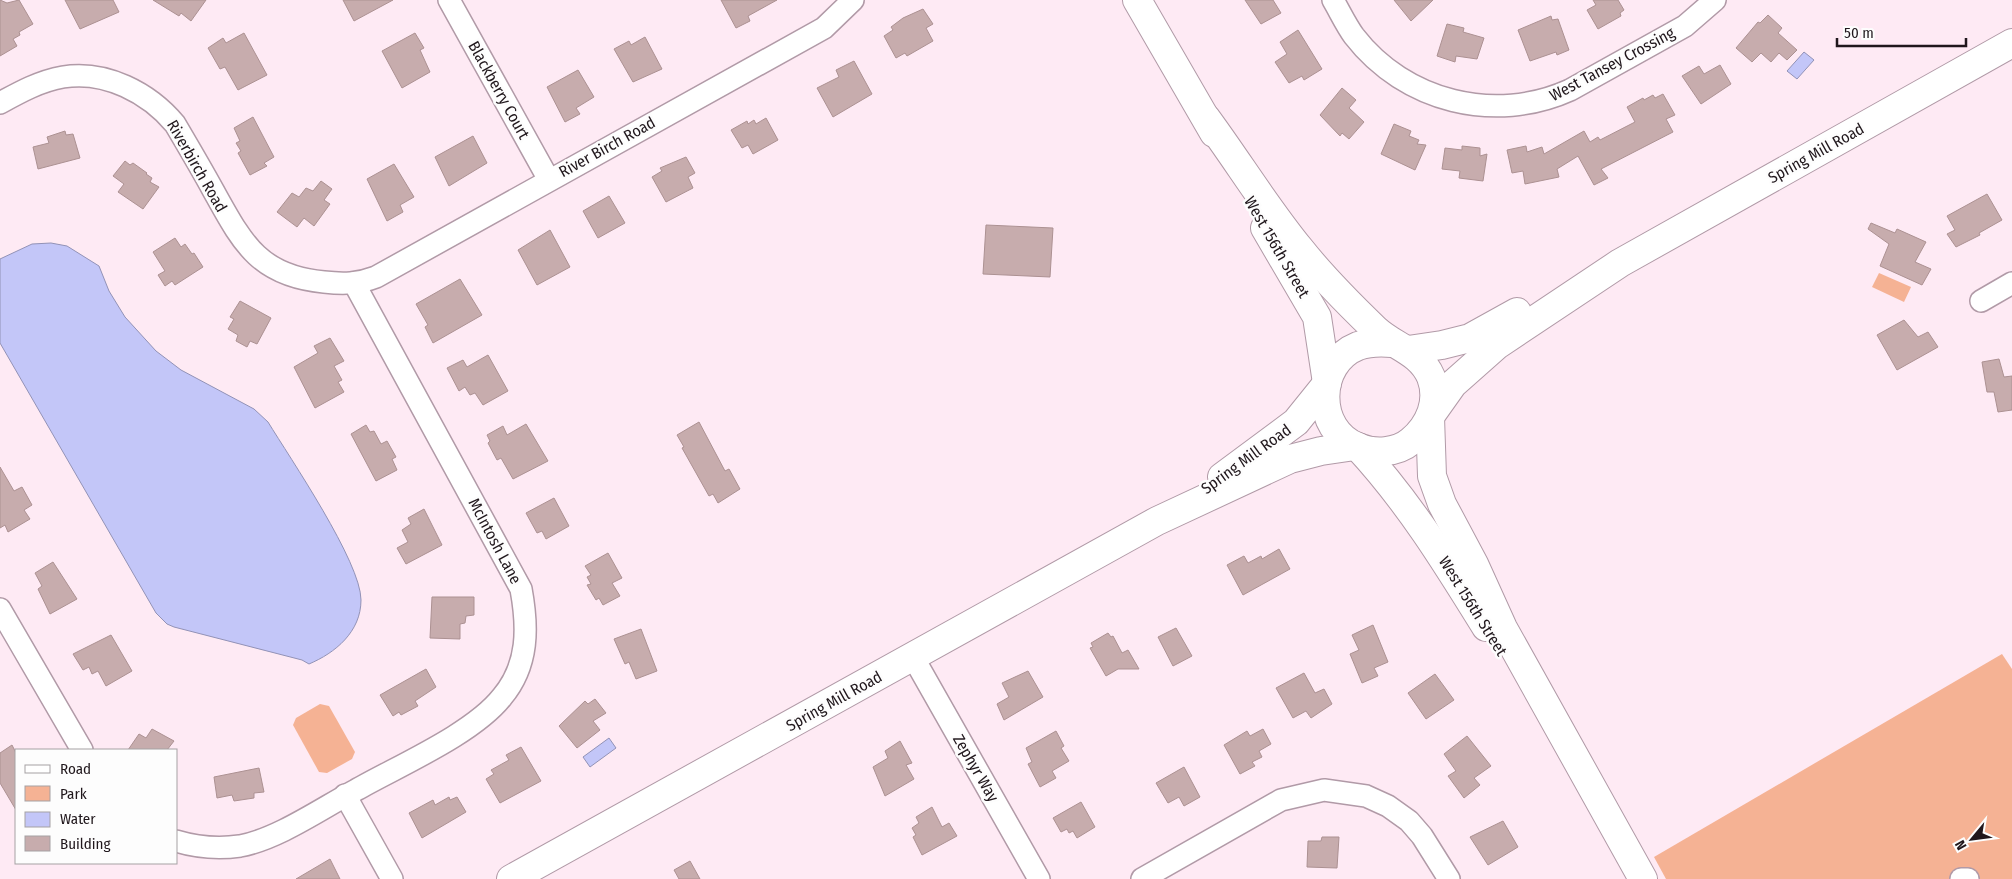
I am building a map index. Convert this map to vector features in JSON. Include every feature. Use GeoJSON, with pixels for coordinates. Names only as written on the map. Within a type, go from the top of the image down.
{"type":"FeatureCollection","features":[{"type":"Feature","properties":{"kind":"street","name":"Blackberry Court"},"geometry":{"type":"LineString","coordinates":[[449,0],[549,180]]}},
{"type":"Feature","properties":{"kind":"street","name":"River Birch Road"},"geometry":{"type":"LineString","coordinates":[[354,283],[376,277],[824,28],[853,0]]}},
{"type":"Feature","properties":{"kind":"street","name":"West 156th Street"},"geometry":{"type":"LineString","coordinates":[[1137,0],[1206,118],[1316,317],[1326,385]]}},
{"type":"Feature","properties":{"kind":"street","name":"West Tansey Crossing"},"geometry":{"type":"LineString","coordinates":[[1333,0],[1354,36],[1389,70],[1413,86],[1439,97],[1463,103],[1486,107],[1512,107],[1554,97],[1570,90],[1685,26],[1714,0]]}},
{"type":"Feature","properties":{"kind":"street","name":"Spring Mill Road"},"geometry":{"type":"LineString","coordinates":[[1431,416],[1453,384],[1497,345],[1620,263],[2012,43]]}},
{"type":"Feature","properties":{"kind":"street","name":"Riverbirch Road"},"geometry":{"type":"LineString","coordinates":[[0,103],[28,88],[65,77],[87,76],[127,86],[163,109],[175,124],[234,230],[249,249],[270,265],[292,276],[315,281],[354,283]]}},
{"type":"Feature","properties":{"kind":"street","name":"West 156th Street"},"geometry":{"type":"LineString","coordinates":[[1206,118],[1300,249],[1376,330],[1400,346]]}},
{"type":"Feature","properties":{"kind":"street","name":"Spring Mill Road"},"geometry":{"type":"LineString","coordinates":[[1400,346],[1442,345],[1470,338],[1555,290],[1620,263]]}},
{"type":"Feature","properties":{"kind":"street","name":"McIntosh Lane"},"geometry":{"type":"LineString","coordinates":[[346,795],[460,732],[486,713],[503,697],[514,676],[523,655],[527,630],[521,589],[354,283]]}},
{"type":"Feature","properties":{"kind":"street"},"geometry":{"type":"LineString","coordinates":[[1981,301],[2012,284]]}},
{"type":"Feature","properties":{"kind":"street"},"geometry":{"type":"LineString","coordinates":[[1374,342],[1400,346],[1422,362],[1431,378],[1434,396],[1431,416],[1421,432],[1408,444],[1392,450],[1375,452],[1356,447],[1340,436],[1330,421],[1325,404],[1326,385],[1331,370],[1342,356],[1357,346],[1374,342]]}},
{"type":"Feature","properties":{"kind":"street","name":"Spring Mill Road"},"geometry":{"type":"LineString","coordinates":[[1157,521],[1234,469],[1296,422],[1326,385]]}},
{"type":"Feature","properties":{"kind":"street","name":"West 156th Street"},"geometry":{"type":"LineString","coordinates":[[1431,416],[1432,476],[1442,504],[1474,564],[1503,628],[1643,879]]}},
{"type":"Feature","properties":{"kind":"street","name":"West 156th Street"},"geometry":{"type":"LineString","coordinates":[[1356,447],[1397,492],[1440,552],[1506,660],[1581,770]]}},
{"type":"Feature","properties":{"kind":"street","name":"Spring Mill Road"},"geometry":{"type":"LineString","coordinates":[[511,879],[1157,521],[1290,460],[1321,451],[1356,447]]}},
{"type":"Feature","properties":{"kind":"street"},"geometry":{"type":"LineString","coordinates":[[0,609],[81,749]]}},
{"type":"Feature","properties":{"kind":"street","name":"Zephyr Way"},"geometry":{"type":"LineString","coordinates":[[913,657],[1039,879]]}},
{"type":"Feature","properties":{"kind":"street"},"geometry":{"type":"LineString","coordinates":[[1142,879],[1281,800],[1324,790],[1366,796],[1388,806],[1409,821],[1432,849],[1449,879]]}},
{"type":"Feature","properties":{"kind":"street"},"geometry":{"type":"LineString","coordinates":[[178,841],[215,847],[240,846],[282,830],[346,795],[392,879]]}},
{"type":"Feature","properties":{"kind":"street"},"geometry":{"type":"LineString","coordinates":[[1961,879],[1968,879]]}},
{"type":"Feature","properties":{"kind":"green space"},"geometry":{"type":"Polygon","coordinates":[[[1879,273],[1911,287],[1904,302],[1872,287],[1879,273]]]}},
{"type":"Feature","properties":{"kind":"green space"},"geometry":{"type":"Polygon","coordinates":[[[2002,654],[2012,669],[2012,879],[1666,879],[1654,857],[2002,654]]]}},
{"type":"Feature","properties":{"kind":"green space"},"geometry":{"type":"Polygon","coordinates":[[[320,704],[329,706],[355,752],[352,759],[327,773],[319,772],[293,725],[296,718],[320,704]]]}},
{"type":"Feature","properties":{"kind":"water"},"geometry":{"type":"Polygon","coordinates":[[[1804,52],[1814,60],[1797,79],[1787,71],[1804,52]]]}},
{"type":"Feature","properties":{"kind":"water"},"geometry":{"type":"Polygon","coordinates":[[[51,243],[67,246],[99,266],[109,291],[125,317],[156,351],[181,370],[254,409],[268,422],[323,510],[350,561],[358,583],[361,600],[357,622],[345,640],[328,654],[309,664],[302,660],[174,627],[167,624],[156,613],[0,343],[0,259],[32,244],[51,243]]]}},
{"type":"Feature","properties":{"kind":"water"},"geometry":{"type":"Polygon","coordinates":[[[609,738],[616,748],[590,767],[583,757],[609,738]]]}},
{"type":"Feature","properties":{"kind":"building"},"geometry":{"type":"Polygon","coordinates":[[[0,0],[7,3],[19,0],[33,24],[19,32],[20,35],[13,39],[17,46],[0,56],[0,0]]]}},
{"type":"Feature","properties":{"kind":"building"},"geometry":{"type":"Polygon","coordinates":[[[65,0],[113,0],[119,12],[80,29],[65,0]]]}},
{"type":"Feature","properties":{"kind":"building"},"geometry":{"type":"Polygon","coordinates":[[[153,0],[206,0],[191,21],[181,13],[179,16],[153,0]]]}},
{"type":"Feature","properties":{"kind":"building"},"geometry":{"type":"Polygon","coordinates":[[[343,0],[393,0],[354,21],[343,0]]]}},
{"type":"Feature","properties":{"kind":"building"},"geometry":{"type":"Polygon","coordinates":[[[721,0],[777,0],[748,16],[750,21],[736,28],[721,0]]]}},
{"type":"Feature","properties":{"kind":"building"},"geometry":{"type":"Polygon","coordinates":[[[1245,0],[1273,0],[1281,13],[1261,24],[1245,0]]]}},
{"type":"Feature","properties":{"kind":"building"},"geometry":{"type":"Polygon","coordinates":[[[1394,0],[1433,0],[1411,21],[1394,0]]]}},
{"type":"Feature","properties":{"kind":"building"},"geometry":{"type":"Polygon","coordinates":[[[1593,0],[1618,0],[1624,10],[1620,13],[1621,16],[1598,29],[1587,10],[1596,5],[1593,0]]]}},
{"type":"Feature","properties":{"kind":"building"},"geometry":{"type":"Polygon","coordinates":[[[923,9],[933,24],[926,28],[933,41],[907,56],[905,53],[896,58],[884,36],[893,30],[891,27],[903,18],[923,9]]]}},
{"type":"Feature","properties":{"kind":"building"},"geometry":{"type":"Polygon","coordinates":[[[1768,15],[1782,28],[1778,33],[1797,50],[1787,60],[1779,53],[1771,62],[1761,53],[1752,62],[1736,48],[1758,22],[1760,23],[1768,15]]]}},
{"type":"Feature","properties":{"kind":"building"},"geometry":{"type":"Polygon","coordinates":[[[1551,16],[1552,20],[1558,19],[1569,50],[1557,55],[1556,52],[1530,61],[1518,30],[1551,16]]]}},
{"type":"Feature","properties":{"kind":"building"},"geometry":{"type":"Polygon","coordinates":[[[1447,24],[1464,28],[1463,32],[1484,38],[1477,59],[1456,56],[1455,62],[1437,56],[1447,24]]]}},
{"type":"Feature","properties":{"kind":"building"},"geometry":{"type":"Polygon","coordinates":[[[1298,30],[1322,69],[1304,80],[1302,76],[1289,83],[1275,62],[1287,54],[1280,42],[1298,30]]]}},
{"type":"Feature","properties":{"kind":"building"},"geometry":{"type":"Polygon","coordinates":[[[244,33],[267,75],[238,90],[225,67],[220,69],[208,48],[223,38],[226,43],[244,33]]]}},
{"type":"Feature","properties":{"kind":"building"},"geometry":{"type":"Polygon","coordinates":[[[415,33],[424,48],[420,50],[430,72],[402,88],[382,51],[415,33]]]}},
{"type":"Feature","properties":{"kind":"building"},"geometry":{"type":"Polygon","coordinates":[[[645,37],[662,69],[633,82],[614,49],[629,41],[631,45],[645,37]]]}},
{"type":"Feature","properties":{"kind":"building"},"geometry":{"type":"Polygon","coordinates":[[[854,61],[872,94],[833,117],[817,88],[839,77],[836,70],[854,61]]]}},
{"type":"Feature","properties":{"kind":"building"},"geometry":{"type":"Polygon","coordinates":[[[1720,65],[1731,84],[1701,104],[1682,76],[1699,66],[1704,74],[1720,65]]]}},
{"type":"Feature","properties":{"kind":"building"},"geometry":{"type":"Polygon","coordinates":[[[578,70],[594,97],[576,108],[580,114],[565,122],[547,87],[578,70]]]}},
{"type":"Feature","properties":{"kind":"building"},"geometry":{"type":"Polygon","coordinates":[[[1342,88],[1356,100],[1349,108],[1364,122],[1349,139],[1342,133],[1340,136],[1320,115],[1342,88]]]}},
{"type":"Feature","properties":{"kind":"building"},"geometry":{"type":"Polygon","coordinates":[[[1663,94],[1675,115],[1666,119],[1673,132],[1601,169],[1608,178],[1594,185],[1578,156],[1557,169],[1559,177],[1525,184],[1523,171],[1512,173],[1507,150],[1526,146],[1527,152],[1542,147],[1544,154],[1584,131],[1590,142],[1598,137],[1600,140],[1635,122],[1627,107],[1643,98],[1644,100],[1653,95],[1655,98],[1663,94]]]}},
{"type":"Feature","properties":{"kind":"building"},"geometry":{"type":"Polygon","coordinates":[[[253,117],[274,157],[264,163],[267,166],[250,175],[238,153],[241,151],[236,143],[240,141],[234,128],[253,117]]]}},
{"type":"Feature","properties":{"kind":"building"},"geometry":{"type":"Polygon","coordinates":[[[766,118],[778,140],[753,154],[748,145],[742,148],[731,130],[747,121],[748,124],[754,120],[756,124],[766,118]]]}},
{"type":"Feature","properties":{"kind":"building"},"geometry":{"type":"Polygon","coordinates":[[[1394,124],[1411,131],[1409,136],[1419,140],[1417,144],[1426,145],[1415,170],[1381,154],[1394,124]]]}},
{"type":"Feature","properties":{"kind":"building"},"geometry":{"type":"Polygon","coordinates":[[[65,131],[66,135],[73,134],[80,158],[38,169],[33,147],[49,143],[47,137],[65,131]]]}},
{"type":"Feature","properties":{"kind":"building"},"geometry":{"type":"Polygon","coordinates":[[[473,136],[487,163],[449,186],[435,157],[473,136]]]}},
{"type":"Feature","properties":{"kind":"building"},"geometry":{"type":"Polygon","coordinates":[[[1462,146],[1480,148],[1480,156],[1487,154],[1483,181],[1459,178],[1460,171],[1442,169],[1445,148],[1462,150],[1462,146]]]}},
{"type":"Feature","properties":{"kind":"building"},"geometry":{"type":"Polygon","coordinates":[[[686,157],[695,173],[688,177],[693,188],[666,202],[652,177],[662,171],[660,168],[686,157]]]}},
{"type":"Feature","properties":{"kind":"building"},"geometry":{"type":"Polygon","coordinates":[[[125,161],[130,165],[133,163],[147,173],[152,178],[150,182],[159,187],[143,209],[118,192],[124,184],[113,176],[125,161]]]}},
{"type":"Feature","properties":{"kind":"building"},"geometry":{"type":"Polygon","coordinates":[[[394,164],[414,197],[400,205],[403,212],[387,221],[367,179],[394,164]]]}},
{"type":"Feature","properties":{"kind":"building"},"geometry":{"type":"Polygon","coordinates":[[[321,181],[332,189],[324,200],[330,204],[314,226],[304,218],[297,227],[277,212],[292,193],[299,197],[306,188],[313,191],[321,181]]]}},
{"type":"Feature","properties":{"kind":"building"},"geometry":{"type":"Polygon","coordinates":[[[1987,194],[2002,220],[1979,233],[1980,235],[1956,247],[1947,234],[1955,230],[1947,216],[1987,194]]]}},
{"type":"Feature","properties":{"kind":"building"},"geometry":{"type":"Polygon","coordinates":[[[609,196],[625,223],[598,238],[583,211],[609,196]]]}},
{"type":"Feature","properties":{"kind":"building"},"geometry":{"type":"Polygon","coordinates":[[[1871,223],[1895,233],[1897,229],[1926,242],[1915,262],[1931,269],[1922,285],[1880,266],[1889,244],[1868,229],[1871,223]]]}},
{"type":"Feature","properties":{"kind":"building"},"geometry":{"type":"Polygon","coordinates":[[[986,225],[1053,228],[1050,277],[983,274],[986,225]]]}},
{"type":"Feature","properties":{"kind":"building"},"geometry":{"type":"Polygon","coordinates":[[[550,230],[570,267],[537,285],[518,250],[550,230]]]}},
{"type":"Feature","properties":{"kind":"building"},"geometry":{"type":"Polygon","coordinates":[[[175,238],[181,247],[185,244],[192,254],[194,253],[203,267],[175,285],[172,281],[165,286],[158,275],[165,271],[153,252],[175,238]]]}},
{"type":"Feature","properties":{"kind":"building"},"geometry":{"type":"Polygon","coordinates":[[[460,279],[482,315],[433,343],[425,327],[428,325],[416,304],[460,279]]]}},
{"type":"Feature","properties":{"kind":"building"},"geometry":{"type":"Polygon","coordinates":[[[240,301],[271,318],[257,344],[250,341],[247,347],[236,341],[238,335],[228,329],[234,319],[230,317],[240,301]]]}},
{"type":"Feature","properties":{"kind":"building"},"geometry":{"type":"Polygon","coordinates":[[[1904,320],[1918,337],[1928,332],[1938,347],[1897,370],[1877,335],[1904,320]]]}},
{"type":"Feature","properties":{"kind":"building"},"geometry":{"type":"Polygon","coordinates":[[[330,338],[344,361],[334,366],[342,380],[338,382],[344,392],[315,408],[294,367],[318,353],[314,346],[330,338]]]}},
{"type":"Feature","properties":{"kind":"building"},"geometry":{"type":"Polygon","coordinates":[[[488,355],[508,391],[483,405],[475,393],[470,395],[465,387],[459,391],[447,368],[463,360],[467,367],[488,355]]]}},
{"type":"Feature","properties":{"kind":"building"},"geometry":{"type":"Polygon","coordinates":[[[1999,359],[2004,377],[2012,376],[2012,410],[1998,412],[1994,392],[1987,392],[1982,362],[1999,359]]]}},
{"type":"Feature","properties":{"kind":"building"},"geometry":{"type":"Polygon","coordinates":[[[699,422],[725,471],[729,469],[740,489],[718,503],[713,494],[709,496],[682,448],[684,447],[677,435],[699,422]]]}},
{"type":"Feature","properties":{"kind":"building"},"geometry":{"type":"Polygon","coordinates":[[[526,424],[548,461],[513,479],[501,458],[497,460],[488,443],[490,441],[487,435],[503,426],[507,435],[526,424]]]}},
{"type":"Feature","properties":{"kind":"building"},"geometry":{"type":"Polygon","coordinates":[[[366,425],[370,432],[374,431],[381,444],[387,441],[396,457],[392,459],[397,470],[376,481],[351,434],[366,425]]]}},
{"type":"Feature","properties":{"kind":"building"},"geometry":{"type":"Polygon","coordinates":[[[0,467],[14,491],[22,487],[32,505],[24,510],[30,519],[8,532],[5,525],[0,528],[0,467]]]}},
{"type":"Feature","properties":{"kind":"building"},"geometry":{"type":"Polygon","coordinates":[[[554,498],[569,526],[546,539],[542,531],[537,533],[526,513],[554,498]]]}},
{"type":"Feature","properties":{"kind":"building"},"geometry":{"type":"Polygon","coordinates":[[[424,509],[442,545],[406,564],[397,548],[408,542],[402,530],[411,524],[408,518],[424,509]]]}},
{"type":"Feature","properties":{"kind":"building"},"geometry":{"type":"Polygon","coordinates":[[[1279,549],[1290,569],[1243,595],[1227,565],[1244,556],[1248,563],[1261,556],[1262,559],[1279,549]]]}},
{"type":"Feature","properties":{"kind":"building"},"geometry":{"type":"Polygon","coordinates":[[[608,553],[622,578],[612,583],[620,596],[603,605],[599,598],[596,600],[587,585],[591,584],[587,577],[591,575],[585,566],[608,553]]]}},
{"type":"Feature","properties":{"kind":"building"},"geometry":{"type":"Polygon","coordinates":[[[53,562],[77,599],[50,614],[38,589],[42,586],[35,573],[53,562]]]}},
{"type":"Feature","properties":{"kind":"building"},"geometry":{"type":"Polygon","coordinates":[[[432,597],[474,597],[474,615],[466,616],[465,623],[460,624],[460,639],[430,638],[432,597]]]}},
{"type":"Feature","properties":{"kind":"building"},"geometry":{"type":"Polygon","coordinates":[[[1373,625],[1388,662],[1374,668],[1378,676],[1362,683],[1350,654],[1359,650],[1352,635],[1373,625]]]}},
{"type":"Feature","properties":{"kind":"building"},"geometry":{"type":"Polygon","coordinates":[[[1176,628],[1192,656],[1173,666],[1158,637],[1176,628]]]}},
{"type":"Feature","properties":{"kind":"building"},"geometry":{"type":"Polygon","coordinates":[[[641,629],[657,671],[636,679],[629,662],[625,664],[614,639],[641,629]]]}},
{"type":"Feature","properties":{"kind":"building"},"geometry":{"type":"Polygon","coordinates":[[[1108,633],[1111,637],[1113,636],[1122,653],[1128,650],[1139,669],[1118,669],[1106,676],[1090,648],[1093,647],[1091,643],[1108,633]]]}},
{"type":"Feature","properties":{"kind":"building"},"geometry":{"type":"Polygon","coordinates":[[[111,635],[132,671],[106,686],[98,671],[92,674],[89,667],[83,670],[73,654],[111,635]]]}},
{"type":"Feature","properties":{"kind":"building"},"geometry":{"type":"Polygon","coordinates":[[[426,669],[436,687],[415,701],[418,706],[401,715],[399,712],[393,716],[380,695],[426,669]]]}},
{"type":"Feature","properties":{"kind":"building"},"geometry":{"type":"Polygon","coordinates":[[[1028,671],[1043,697],[1004,720],[997,704],[1009,697],[1002,683],[1028,671]]]}},
{"type":"Feature","properties":{"kind":"building"},"geometry":{"type":"Polygon","coordinates":[[[1304,673],[1315,693],[1324,689],[1332,704],[1311,718],[1306,711],[1293,718],[1276,688],[1304,673]]]}},
{"type":"Feature","properties":{"kind":"building"},"geometry":{"type":"Polygon","coordinates":[[[1435,674],[1454,700],[1426,719],[1408,693],[1435,674]]]}},
{"type":"Feature","properties":{"kind":"building"},"geometry":{"type":"Polygon","coordinates":[[[595,699],[606,713],[593,721],[600,730],[577,748],[559,726],[585,701],[588,704],[595,699]]]}},
{"type":"Feature","properties":{"kind":"building"},"geometry":{"type":"Polygon","coordinates":[[[152,729],[174,741],[168,749],[129,749],[139,734],[146,738],[152,729]]]}},
{"type":"Feature","properties":{"kind":"building"},"geometry":{"type":"Polygon","coordinates":[[[1263,729],[1271,744],[1259,751],[1262,757],[1252,762],[1255,766],[1240,774],[1224,745],[1247,731],[1250,736],[1263,729]]]}},
{"type":"Feature","properties":{"kind":"building"},"geometry":{"type":"Polygon","coordinates":[[[1056,731],[1064,746],[1061,748],[1069,761],[1052,771],[1056,778],[1040,787],[1028,764],[1032,762],[1026,748],[1056,731]]]}},
{"type":"Feature","properties":{"kind":"building"},"geometry":{"type":"Polygon","coordinates":[[[1467,736],[1491,766],[1474,778],[1480,785],[1464,798],[1448,776],[1456,771],[1444,754],[1467,736]]]}},
{"type":"Feature","properties":{"kind":"building"},"geometry":{"type":"Polygon","coordinates":[[[900,741],[912,763],[906,765],[914,779],[885,796],[873,767],[888,758],[885,751],[900,741]]]}},
{"type":"Feature","properties":{"kind":"building"},"geometry":{"type":"Polygon","coordinates":[[[12,745],[15,751],[15,808],[0,783],[0,753],[12,745]]]}},
{"type":"Feature","properties":{"kind":"building"},"geometry":{"type":"Polygon","coordinates":[[[521,747],[541,781],[500,803],[486,779],[494,774],[491,770],[509,760],[506,755],[521,747]]]}},
{"type":"Feature","properties":{"kind":"building"},"geometry":{"type":"Polygon","coordinates":[[[1184,767],[1200,797],[1184,806],[1179,797],[1168,803],[1156,783],[1184,767]]]}},
{"type":"Feature","properties":{"kind":"building"},"geometry":{"type":"Polygon","coordinates":[[[259,768],[264,792],[254,793],[254,798],[234,801],[232,795],[217,798],[214,777],[259,768]]]}},
{"type":"Feature","properties":{"kind":"building"},"geometry":{"type":"Polygon","coordinates":[[[449,797],[450,800],[457,797],[466,812],[422,838],[409,813],[433,800],[435,805],[449,797]]]}},
{"type":"Feature","properties":{"kind":"building"},"geometry":{"type":"Polygon","coordinates":[[[1081,802],[1095,827],[1077,838],[1073,831],[1069,833],[1067,829],[1061,832],[1053,818],[1081,802]]]}},
{"type":"Feature","properties":{"kind":"building"},"geometry":{"type":"Polygon","coordinates":[[[932,807],[942,827],[949,823],[957,836],[922,855],[913,837],[916,835],[912,828],[919,823],[916,817],[932,807]]]}},
{"type":"Feature","properties":{"kind":"building"},"geometry":{"type":"Polygon","coordinates":[[[1503,821],[1518,847],[1488,865],[1470,837],[1503,821]]]}},
{"type":"Feature","properties":{"kind":"building"},"geometry":{"type":"Polygon","coordinates":[[[1322,837],[1339,837],[1337,868],[1307,867],[1308,841],[1321,841],[1322,837]]]}},
{"type":"Feature","properties":{"kind":"building"},"geometry":{"type":"Polygon","coordinates":[[[330,859],[340,879],[296,879],[330,859]]]}},
{"type":"Feature","properties":{"kind":"building"},"geometry":{"type":"Polygon","coordinates":[[[690,861],[700,879],[679,879],[674,870],[690,861]]]}}]}
